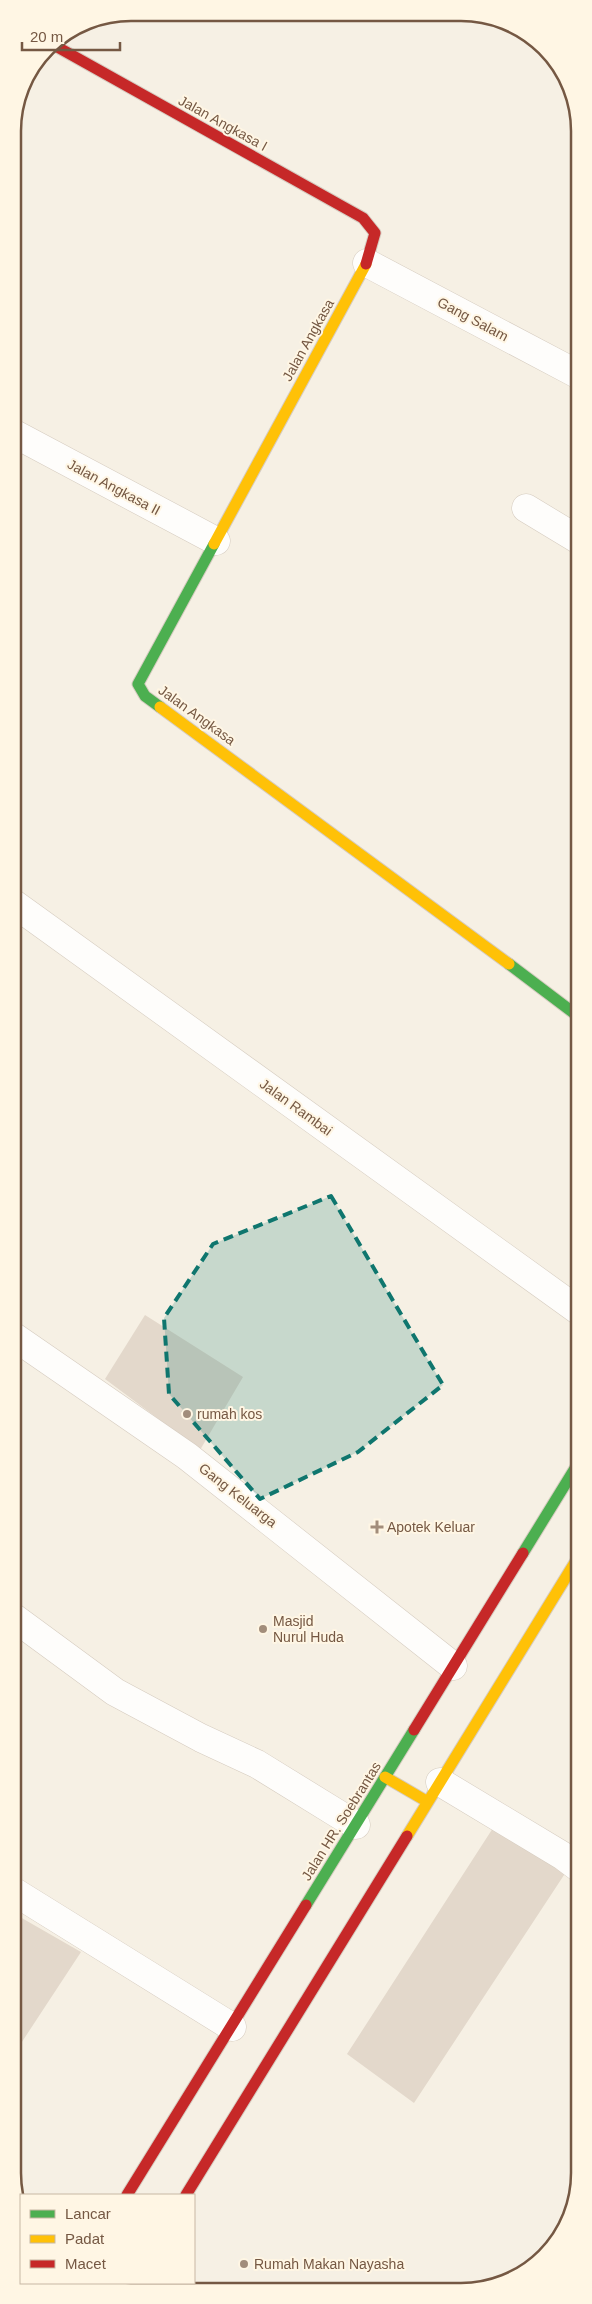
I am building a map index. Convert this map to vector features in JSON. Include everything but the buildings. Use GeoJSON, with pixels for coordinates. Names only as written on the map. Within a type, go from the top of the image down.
{"type":"FeatureCollection","features":[{"type":"Feature","properties":{"kind":"main road","name":"Jalan Angkasa I"},"geometry":{"type":"LineString","coordinates":[[59,48],[363,218],[375,233]]}},
{"type":"Feature","properties":{"kind":"main road","name":"Jalan Angkasa"},"geometry":{"type":"LineString","coordinates":[[375,233],[367,263],[138,684],[146,696],[571,1011]]}},
{"type":"Feature","properties":{"kind":"main road","name":"Jalan HR. Soebrantas"},"geometry":{"type":"LineString","coordinates":[[128,2194],[571,1475]]}},
{"type":"Feature","properties":{"kind":"main road"},"geometry":{"type":"LineString","coordinates":[[187,2194],[571,1569]]}},
{"type":"Feature","properties":{"kind":"main road"},"geometry":{"type":"LineString","coordinates":[[385,1777],[434,1792]]}},
{"type":"Feature","properties":{"kind":"street","name":"Gang Salam"},"geometry":{"type":"LineString","coordinates":[[367,263],[571,371]]}},
{"type":"Feature","properties":{"kind":"street","name":"Jalan Angkasa II"},"geometry":{"type":"LineString","coordinates":[[21,437],[216,541]]}},
{"type":"Feature","properties":{"kind":"street"},"geometry":{"type":"LineString","coordinates":[[526,508],[571,535]]}},
{"type":"Feature","properties":{"kind":"street","name":"Jalan Rambai"},"geometry":{"type":"LineString","coordinates":[[21,909],[571,1305]]}},
{"type":"Feature","properties":{"kind":"street","name":"Gang Keluarga"},"geometry":{"type":"LineString","coordinates":[[21,1341],[188,1456],[454,1666]]}},
{"type":"Feature","properties":{"kind":"street"},"geometry":{"type":"LineString","coordinates":[[21,1623],[115,1692],[201,1738],[258,1764],[356,1825]]}},
{"type":"Feature","properties":{"kind":"street"},"geometry":{"type":"LineString","coordinates":[[434,1792],[564,1856],[571,1862]]}},
{"type":"Feature","properties":{"kind":"street"},"geometry":{"type":"LineString","coordinates":[[21,1895],[232,2026]]}},
{"type":"Feature","properties":{"kind":"highlighted area"},"geometry":{"type":"Polygon","coordinates":[[[331,1196],[443,1385],[358,1452],[260,1499],[169,1394],[164,1318],[213,1244],[331,1196]]]}},
{"type":"Feature","properties":{"kind":"traffic: fast"},"geometry":{"type":"LineString","coordinates":[[160,707],[145,696],[138,684],[214,544]]}},
{"type":"Feature","properties":{"kind":"traffic: fast"},"geometry":{"type":"LineString","coordinates":[[509,964],[571,1011]]}},
{"type":"Feature","properties":{"kind":"traffic: fast"},"geometry":{"type":"LineString","coordinates":[[523,1553],[571,1475]]}},
{"type":"Feature","properties":{"kind":"traffic: fast"},"geometry":{"type":"LineString","coordinates":[[306,1905],[414,1730]]}},
{"type":"Feature","properties":{"kind":"traffic: slow"},"geometry":{"type":"LineString","coordinates":[[214,544],[366,264]]}},
{"type":"Feature","properties":{"kind":"traffic: slow"},"geometry":{"type":"LineString","coordinates":[[160,707],[509,964]]}},
{"type":"Feature","properties":{"kind":"traffic: slow"},"geometry":{"type":"LineString","coordinates":[[407,1836],[571,1569]]}},
{"type":"Feature","properties":{"kind":"traffic: slow"},"geometry":{"type":"LineString","coordinates":[[385,1777],[428,1802]]}},
{"type":"Feature","properties":{"kind":"traffic: jam"},"geometry":{"type":"LineString","coordinates":[[59,48],[363,218],[375,233],[366,264]]}},
{"type":"Feature","properties":{"kind":"traffic: jam"},"geometry":{"type":"LineString","coordinates":[[414,1730],[523,1553]]}},
{"type":"Feature","properties":{"kind":"traffic: jam"},"geometry":{"type":"LineString","coordinates":[[187,2194],[407,1836]]}},
{"type":"Feature","properties":{"kind":"traffic: jam"},"geometry":{"type":"LineString","coordinates":[[128,2194],[306,1905]]}},
{"type":"Feature","properties":{"kind":"place","name":"rumah kos"},"geometry":{"type":"Point","coordinates":[187,1414]}},
{"type":"Feature","properties":{"kind":"place","name":"Apotek Keluar"},"geometry":{"type":"Point","coordinates":[377,1527]}},
{"type":"Feature","properties":{"kind":"place","name":"Masjid Nurul Huda"},"geometry":{"type":"Point","coordinates":[263,1629]}},
{"type":"Feature","properties":{"kind":"place","name":"Rumah Makan Nayasha"},"geometry":{"type":"Point","coordinates":[244,2264]}}]}
